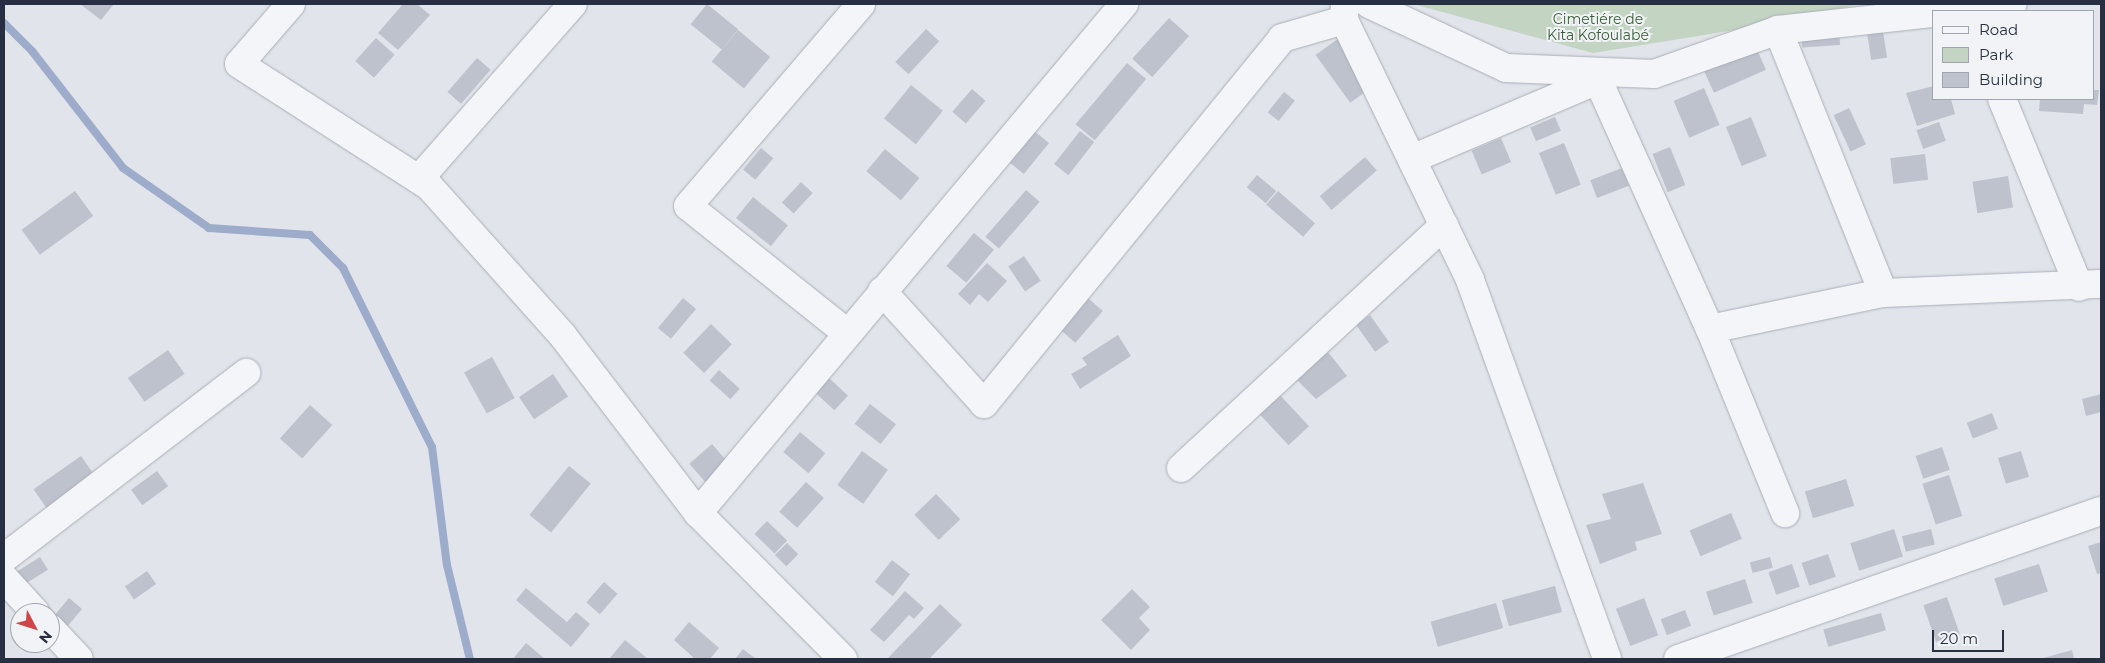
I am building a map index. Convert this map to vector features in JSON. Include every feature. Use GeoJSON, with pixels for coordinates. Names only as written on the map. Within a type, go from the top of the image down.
{"type":"FeatureCollection","features":[{"type":"Feature","properties":{"kind":"street"},"geometry":{"type":"LineString","coordinates":[[291,4],[239,64],[429,186],[563,336],[698,513],[843,659]]}},
{"type":"Feature","properties":{"kind":"street"},"geometry":{"type":"LineString","coordinates":[[419,179],[572,4]]}},
{"type":"Feature","properties":{"kind":"street"},"geometry":{"type":"LineString","coordinates":[[847,333],[688,206],[861,4]]}},
{"type":"Feature","properties":{"kind":"street"},"geometry":{"type":"LineString","coordinates":[[698,513],[1124,4]]}},
{"type":"Feature","properties":{"kind":"street"},"geometry":{"type":"LineString","coordinates":[[882,291],[984,404],[1282,38],[1347,20],[1368,4],[1506,68],[1654,74]]}},
{"type":"Feature","properties":{"kind":"street"},"geometry":{"type":"LineString","coordinates":[[1965,9],[2012,4]]}},
{"type":"Feature","properties":{"kind":"street"},"geometry":{"type":"LineString","coordinates":[[1412,159],[1598,78],[1654,74],[1778,30],[1932,13]]}},
{"type":"Feature","properties":{"kind":"street"},"geometry":{"type":"LineString","coordinates":[[1347,20],[1470,280],[1607,659]]}},
{"type":"Feature","properties":{"kind":"street"},"geometry":{"type":"LineString","coordinates":[[1778,30],[1883,293]]}},
{"type":"Feature","properties":{"kind":"street"},"geometry":{"type":"LineString","coordinates":[[1598,78],[1710,329],[1785,513]]}},
{"type":"Feature","properties":{"kind":"street"},"geometry":{"type":"LineString","coordinates":[[1710,329],[1883,293],[2090,285],[2002,100]]}},
{"type":"Feature","properties":{"kind":"street"},"geometry":{"type":"LineString","coordinates":[[1181,468],[1444,225]]}},
{"type":"Feature","properties":{"kind":"street"},"geometry":{"type":"LineString","coordinates":[[4,558],[246,373]]}},
{"type":"Feature","properties":{"kind":"street"},"geometry":{"type":"LineString","coordinates":[[1678,659],[2101,511]]}},
{"type":"Feature","properties":{"kind":"street"},"geometry":{"type":"LineString","coordinates":[[4,578],[27,603]]}},
{"type":"Feature","properties":{"kind":"street"},"geometry":{"type":"LineString","coordinates":[[60,639],[79,659]]}},
{"type":"Feature","properties":{"kind":"green space","name":"Cimetiére de Kita Kofoulabé"},"geometry":{"type":"Polygon","coordinates":[[[1413,4],[1860,4],[1729,31],[1593,53],[1413,4]]]}},
{"type":"Feature","properties":{"kind":"building"},"geometry":{"type":"Polygon","coordinates":[[[80,4],[114,4],[101,20],[80,4]]]}},
{"type":"Feature","properties":{"kind":"building"},"geometry":{"type":"Polygon","coordinates":[[[403,4],[417,4],[430,15],[398,50],[378,33],[403,4]]]}},
{"type":"Feature","properties":{"kind":"building"},"geometry":{"type":"Polygon","coordinates":[[[707,4],[738,29],[722,49],[691,24],[707,4]]]}},
{"type":"Feature","properties":{"kind":"building"},"geometry":{"type":"Polygon","coordinates":[[[1169,18],[1189,36],[1152,77],[1132,59],[1169,18]]]}},
{"type":"Feature","properties":{"kind":"building"},"geometry":{"type":"Polygon","coordinates":[[[1881,19],[1887,58],[1871,60],[1865,22],[1881,19]]]}},
{"type":"Feature","properties":{"kind":"building"},"geometry":{"type":"Polygon","coordinates":[[[926,29],[939,41],[908,74],[895,62],[926,29]]]}},
{"type":"Feature","properties":{"kind":"building"},"geometry":{"type":"Polygon","coordinates":[[[1839,29],[1840,45],[1802,48],[1801,32],[1839,29]]]}},
{"type":"Feature","properties":{"kind":"building"},"geometry":{"type":"Polygon","coordinates":[[[738,30],[770,57],[744,88],[712,61],[738,30]]]}},
{"type":"Feature","properties":{"kind":"building"},"geometry":{"type":"Polygon","coordinates":[[[376,38],[395,55],[374,78],[355,61],[376,38]]]}},
{"type":"Feature","properties":{"kind":"building"},"geometry":{"type":"Polygon","coordinates":[[[1339,38],[1374,86],[1350,103],[1316,55],[1339,38]]]}},
{"type":"Feature","properties":{"kind":"building"},"geometry":{"type":"Polygon","coordinates":[[[1755,45],[1766,70],[1714,93],[1703,68],[1755,45]]]}},
{"type":"Feature","properties":{"kind":"building"},"geometry":{"type":"Polygon","coordinates":[[[477,58],[491,70],[461,104],[447,92],[477,58]]]}},
{"type":"Feature","properties":{"kind":"building"},"geometry":{"type":"Polygon","coordinates":[[[1127,63],[1146,79],[1095,140],[1076,124],[1127,63]]]}},
{"type":"Feature","properties":{"kind":"building"},"geometry":{"type":"Polygon","coordinates":[[[911,85],[943,111],[916,144],[884,118],[911,85]]]}},
{"type":"Feature","properties":{"kind":"building"},"geometry":{"type":"Polygon","coordinates":[[[1932,86],[1932,100],[1951,100],[1955,114],[1917,126],[1906,93],[1932,86]]]}},
{"type":"Feature","properties":{"kind":"building"},"geometry":{"type":"Polygon","coordinates":[[[1704,88],[1720,125],[1689,138],[1674,101],[1704,88]]]}},
{"type":"Feature","properties":{"kind":"building"},"geometry":{"type":"Polygon","coordinates":[[[972,89],[986,101],[966,123],[952,112],[972,89]]]}},
{"type":"Feature","properties":{"kind":"building"},"geometry":{"type":"Polygon","coordinates":[[[2095,90],[2099,90],[2097,105],[2084,104],[2083,114],[2039,111],[2040,100],[2095,100],[2095,90]]]}},
{"type":"Feature","properties":{"kind":"building"},"geometry":{"type":"Polygon","coordinates":[[[1284,92],[1295,101],[1279,121],[1268,112],[1284,92]]]}},
{"type":"Feature","properties":{"kind":"building"},"geometry":{"type":"Polygon","coordinates":[[[1849,108],[1866,144],[1850,151],[1834,115],[1849,108]]]}},
{"type":"Feature","properties":{"kind":"building"},"geometry":{"type":"Polygon","coordinates":[[[1555,117],[1561,131],[1536,141],[1530,128],[1555,117]]]}},
{"type":"Feature","properties":{"kind":"building"},"geometry":{"type":"Polygon","coordinates":[[[1751,117],[1767,156],[1742,166],[1726,127],[1751,117]]]}},
{"type":"Feature","properties":{"kind":"building"},"geometry":{"type":"Polygon","coordinates":[[[1939,122],[1946,141],[1923,149],[1916,130],[1939,122]]]}},
{"type":"Feature","properties":{"kind":"building"},"geometry":{"type":"Polygon","coordinates":[[[1028,126],[1049,143],[1024,174],[1003,157],[1028,126]]]}},
{"type":"Feature","properties":{"kind":"building"},"geometry":{"type":"Polygon","coordinates":[[[1080,131],[1094,142],[1068,175],[1054,164],[1080,131]]]}},
{"type":"Feature","properties":{"kind":"building"},"geometry":{"type":"Polygon","coordinates":[[[1501,138],[1511,162],[1482,174],[1472,151],[1501,138]]]}},
{"type":"Feature","properties":{"kind":"building"},"geometry":{"type":"Polygon","coordinates":[[[1564,143],[1581,185],[1556,195],[1539,153],[1564,143]]]}},
{"type":"Feature","properties":{"kind":"building"},"geometry":{"type":"Polygon","coordinates":[[[1670,147],[1685,185],[1668,192],[1652,154],[1670,147]]]}},
{"type":"Feature","properties":{"kind":"building"},"geometry":{"type":"Polygon","coordinates":[[[761,148],[773,158],[755,180],[743,169],[761,148]]]}},
{"type":"Feature","properties":{"kind":"building"},"geometry":{"type":"Polygon","coordinates":[[[885,149],[919,178],[901,200],[866,171],[885,149]]]}},
{"type":"Feature","properties":{"kind":"building"},"geometry":{"type":"Polygon","coordinates":[[[1925,154],[1928,180],[1893,184],[1890,158],[1925,154]]]}},
{"type":"Feature","properties":{"kind":"building"},"geometry":{"type":"Polygon","coordinates":[[[1365,157],[1377,171],[1332,210],[1320,196],[1365,157]]]}},
{"type":"Feature","properties":{"kind":"building"},"geometry":{"type":"Polygon","coordinates":[[[1622,168],[1629,186],[1597,198],[1590,180],[1622,168]]]}},
{"type":"Feature","properties":{"kind":"building"},"geometry":{"type":"Polygon","coordinates":[[[1257,175],[1276,191],[1266,203],[1247,187],[1257,175]]]}},
{"type":"Feature","properties":{"kind":"building"},"geometry":{"type":"Polygon","coordinates":[[[2008,176],[2013,208],[1977,213],[1972,182],[2008,176]]]}},
{"type":"Feature","properties":{"kind":"building"},"geometry":{"type":"Polygon","coordinates":[[[801,182],[813,193],[794,213],[782,202],[801,182]]]}},
{"type":"Feature","properties":{"kind":"building"},"geometry":{"type":"Polygon","coordinates":[[[1026,190],[1040,202],[999,249],[985,237],[1026,190]]]}},
{"type":"Feature","properties":{"kind":"building"},"geometry":{"type":"Polygon","coordinates":[[[75,191],[93,216],[40,255],[22,230],[75,191]]]}},
{"type":"Feature","properties":{"kind":"building"},"geometry":{"type":"Polygon","coordinates":[[[1278,191],[1315,223],[1303,237],[1266,205],[1278,191]]]}},
{"type":"Feature","properties":{"kind":"building"},"geometry":{"type":"Polygon","coordinates":[[[753,197],[788,225],[771,246],[736,218],[753,197]]]}},
{"type":"Feature","properties":{"kind":"building"},"geometry":{"type":"Polygon","coordinates":[[[974,233],[994,250],[966,283],[946,266],[974,233]]]}},
{"type":"Feature","properties":{"kind":"building"},"geometry":{"type":"Polygon","coordinates":[[[1024,256],[1041,281],[1025,291],[1008,267],[1024,256]]]}},
{"type":"Feature","properties":{"kind":"building"},"geometry":{"type":"Polygon","coordinates":[[[987,263],[1007,281],[988,302],[979,294],[970,305],[958,294],[987,263]]]}},
{"type":"Feature","properties":{"kind":"building"},"geometry":{"type":"Polygon","coordinates":[[[1081,292],[1103,311],[1075,343],[1053,324],[1081,292]]]}},
{"type":"Feature","properties":{"kind":"building"},"geometry":{"type":"Polygon","coordinates":[[[683,298],[696,309],[671,339],[658,328],[683,298]]]}},
{"type":"Feature","properties":{"kind":"building"},"geometry":{"type":"Polygon","coordinates":[[[1370,315],[1389,342],[1375,352],[1356,325],[1370,315]]]}},
{"type":"Feature","properties":{"kind":"building"},"geometry":{"type":"Polygon","coordinates":[[[711,324],[732,344],[704,373],[683,353],[711,324]]]}},
{"type":"Feature","properties":{"kind":"building"},"geometry":{"type":"Polygon","coordinates":[[[1118,335],[1131,356],[1080,389],[1071,374],[1087,365],[1082,358],[1118,335]]]}},
{"type":"Feature","properties":{"kind":"building"},"geometry":{"type":"Polygon","coordinates":[[[168,350],[185,374],[144,402],[128,378],[168,350]]]}},
{"type":"Feature","properties":{"kind":"building"},"geometry":{"type":"Polygon","coordinates":[[[1328,352],[1347,376],[1316,399],[1297,380],[1328,352]]]}},
{"type":"Feature","properties":{"kind":"building"},"geometry":{"type":"Polygon","coordinates":[[[492,357],[515,398],[487,414],[464,373],[492,357]]]}},
{"type":"Feature","properties":{"kind":"building"},"geometry":{"type":"Polygon","coordinates":[[[719,370],[740,389],[730,399],[710,380],[719,370]]]}},
{"type":"Feature","properties":{"kind":"building"},"geometry":{"type":"Polygon","coordinates":[[[553,374],[568,396],[534,419],[519,397],[553,374]]]}},
{"type":"Feature","properties":{"kind":"building"},"geometry":{"type":"Polygon","coordinates":[[[829,378],[848,396],[834,410],[815,393],[829,378]]]}},
{"type":"Feature","properties":{"kind":"building"},"geometry":{"type":"Polygon","coordinates":[[[1279,394],[1309,426],[1289,445],[1259,413],[1279,394]]]}},
{"type":"Feature","properties":{"kind":"building"},"geometry":{"type":"Polygon","coordinates":[[[2101,394],[2101,412],[2086,416],[2082,399],[2101,394]]]}},
{"type":"Feature","properties":{"kind":"building"},"geometry":{"type":"Polygon","coordinates":[[[870,404],[896,424],[881,444],[855,424],[870,404]]]}},
{"type":"Feature","properties":{"kind":"building"},"geometry":{"type":"Polygon","coordinates":[[[310,405],[332,425],[302,459],[280,438],[310,405]]]}},
{"type":"Feature","properties":{"kind":"building"},"geometry":{"type":"Polygon","coordinates":[[[1992,413],[1998,429],[1973,439],[1967,423],[1992,413]]]}},
{"type":"Feature","properties":{"kind":"building"},"geometry":{"type":"Polygon","coordinates":[[[800,432],[825,453],[809,473],[783,452],[800,432]]]}},
{"type":"Feature","properties":{"kind":"building"},"geometry":{"type":"Polygon","coordinates":[[[712,444],[730,465],[708,485],[689,464],[712,444]]]}},
{"type":"Feature","properties":{"kind":"building"},"geometry":{"type":"Polygon","coordinates":[[[1942,447],[1950,470],[1923,479],[1916,456],[1942,447]]]}},
{"type":"Feature","properties":{"kind":"building"},"geometry":{"type":"Polygon","coordinates":[[[862,451],[888,470],[863,504],[837,485],[862,451]]]}},
{"type":"Feature","properties":{"kind":"building"},"geometry":{"type":"Polygon","coordinates":[[[2021,451],[2029,477],[2006,484],[1998,458],[2021,451]]]}},
{"type":"Feature","properties":{"kind":"building"},"geometry":{"type":"Polygon","coordinates":[[[81,456],[99,482],[52,515],[33,489],[81,456]]]}},
{"type":"Feature","properties":{"kind":"building"},"geometry":{"type":"Polygon","coordinates":[[[569,466],[591,484],[551,533],[529,515],[569,466]]]}},
{"type":"Feature","properties":{"kind":"building"},"geometry":{"type":"Polygon","coordinates":[[[157,471],[168,486],[142,505],[131,490],[157,471]]]}},
{"type":"Feature","properties":{"kind":"building"},"geometry":{"type":"Polygon","coordinates":[[[1949,475],[1962,516],[1936,525],[1922,484],[1949,475]]]}},
{"type":"Feature","properties":{"kind":"building"},"geometry":{"type":"Polygon","coordinates":[[[1846,479],[1854,506],[1813,518],[1805,492],[1846,479]]]}},
{"type":"Feature","properties":{"kind":"building"},"geometry":{"type":"Polygon","coordinates":[[[806,482],[824,498],[797,528],[779,512],[806,482]]]}},
{"type":"Feature","properties":{"kind":"building"},"geometry":{"type":"Polygon","coordinates":[[[1643,483],[1662,534],[1635,542],[1637,550],[1600,564],[1586,525],[1611,519],[1602,494],[1643,483]]]}},
{"type":"Feature","properties":{"kind":"building"},"geometry":{"type":"Polygon","coordinates":[[[936,494],[960,519],[939,540],[914,515],[936,494]]]}},
{"type":"Feature","properties":{"kind":"building"},"geometry":{"type":"Polygon","coordinates":[[[1731,513],[1742,539],[1701,556],[1690,531],[1731,513]]]}},
{"type":"Feature","properties":{"kind":"building"},"geometry":{"type":"Polygon","coordinates":[[[767,521],[787,540],[775,553],[754,534],[767,521]]]}},
{"type":"Feature","properties":{"kind":"building"},"geometry":{"type":"Polygon","coordinates":[[[1894,529],[1903,557],[1859,571],[1850,543],[1894,529]]]}},
{"type":"Feature","properties":{"kind":"building"},"geometry":{"type":"Polygon","coordinates":[[[1931,529],[1935,545],[1906,552],[1902,536],[1931,529]]]}},
{"type":"Feature","properties":{"kind":"building"},"geometry":{"type":"Polygon","coordinates":[[[2101,542],[2101,573],[2097,574],[2088,546],[2101,542]]]}},
{"type":"Feature","properties":{"kind":"building"},"geometry":{"type":"Polygon","coordinates":[[[787,543],[798,554],[786,566],[775,555],[787,543]]]}},
{"type":"Feature","properties":{"kind":"building"},"geometry":{"type":"Polygon","coordinates":[[[1828,554],[1836,577],[1809,586],[1802,563],[1828,554]]]}},
{"type":"Feature","properties":{"kind":"building"},"geometry":{"type":"Polygon","coordinates":[[[40,557],[48,570],[23,586],[15,573],[40,557]]]}},
{"type":"Feature","properties":{"kind":"building"},"geometry":{"type":"Polygon","coordinates":[[[1770,557],[1773,568],[1753,573],[1750,562],[1770,557]]]}},
{"type":"Feature","properties":{"kind":"building"},"geometry":{"type":"Polygon","coordinates":[[[892,560],[910,574],[893,596],[875,582],[892,560]]]}},
{"type":"Feature","properties":{"kind":"building"},"geometry":{"type":"Polygon","coordinates":[[[1792,564],[1800,587],[1776,595],[1768,572],[1792,564]]]}},
{"type":"Feature","properties":{"kind":"building"},"geometry":{"type":"Polygon","coordinates":[[[2039,564],[2048,592],[2003,606],[1994,579],[2039,564]]]}},
{"type":"Feature","properties":{"kind":"building"},"geometry":{"type":"Polygon","coordinates":[[[147,571],[156,584],[134,600],[125,586],[147,571]]]}},
{"type":"Feature","properties":{"kind":"building"},"geometry":{"type":"Polygon","coordinates":[[[1745,579],[1753,603],[1714,615],[1706,592],[1745,579]]]}},
{"type":"Feature","properties":{"kind":"building"},"geometry":{"type":"Polygon","coordinates":[[[604,582],[618,594],[600,614],[586,602],[604,582]]]}},
{"type":"Feature","properties":{"kind":"building"},"geometry":{"type":"Polygon","coordinates":[[[1555,586],[1562,612],[1509,626],[1502,600],[1555,586]]]}},
{"type":"Feature","properties":{"kind":"building"},"geometry":{"type":"Polygon","coordinates":[[[526,588],[567,622],[576,612],[590,624],[571,647],[516,600],[526,588]]]}},
{"type":"Feature","properties":{"kind":"building"},"geometry":{"type":"Polygon","coordinates":[[[1132,589],[1150,607],[1139,618],[1150,630],[1131,650],[1101,620],[1132,589]]]}},
{"type":"Feature","properties":{"kind":"building"},"geometry":{"type":"Polygon","coordinates":[[[905,591],[924,608],[914,619],[909,615],[884,642],[870,630],[905,591]]]}},
{"type":"Feature","properties":{"kind":"building"},"geometry":{"type":"Polygon","coordinates":[[[1947,597],[1960,634],[1936,642],[1923,605],[1947,597]]]}},
{"type":"Feature","properties":{"kind":"building"},"geometry":{"type":"Polygon","coordinates":[[[69,598],[82,609],[63,631],[60,628],[60,609],[69,598]]]}},
{"type":"Feature","properties":{"kind":"building"},"geometry":{"type":"Polygon","coordinates":[[[1644,598],[1658,635],[1630,646],[1616,609],[1644,598]]]}},
{"type":"Feature","properties":{"kind":"building"},"geometry":{"type":"Polygon","coordinates":[[[1496,603],[1503,628],[1438,647],[1431,622],[1496,603]]]}},
{"type":"Feature","properties":{"kind":"building"},"geometry":{"type":"Polygon","coordinates":[[[940,604],[962,625],[929,659],[887,659],[940,604]]]}},
{"type":"Feature","properties":{"kind":"building"},"geometry":{"type":"Polygon","coordinates":[[[1685,610],[1691,626],[1667,635],[1661,619],[1685,610]]]}},
{"type":"Feature","properties":{"kind":"building"},"geometry":{"type":"Polygon","coordinates":[[[1881,613],[1886,630],[1828,647],[1823,630],[1881,613]]]}},
{"type":"Feature","properties":{"kind":"building"},"geometry":{"type":"Polygon","coordinates":[[[689,622],[719,648],[710,659],[695,659],[674,640],[689,622]]]}},
{"type":"Feature","properties":{"kind":"building"},"geometry":{"type":"Polygon","coordinates":[[[625,640],[648,659],[609,659],[625,640]]]}},
{"type":"Feature","properties":{"kind":"building"},"geometry":{"type":"Polygon","coordinates":[[[526,643],[545,659],[513,659],[526,643]]]}},
{"type":"Feature","properties":{"kind":"building"},"geometry":{"type":"Polygon","coordinates":[[[743,649],[756,659],[735,659],[743,649]]]}},
{"type":"Feature","properties":{"kind":"building"},"geometry":{"type":"Polygon","coordinates":[[[2072,650],[2074,659],[2040,659],[2072,650]]]}},
{"type":"Feature","properties":{"kind":"waterway"},"geometry":{"type":"LineString","coordinates":[[4,23],[32,51],[123,168],[209,228],[310,235],[343,268],[432,447],[447,565],[470,659]]}}]}
